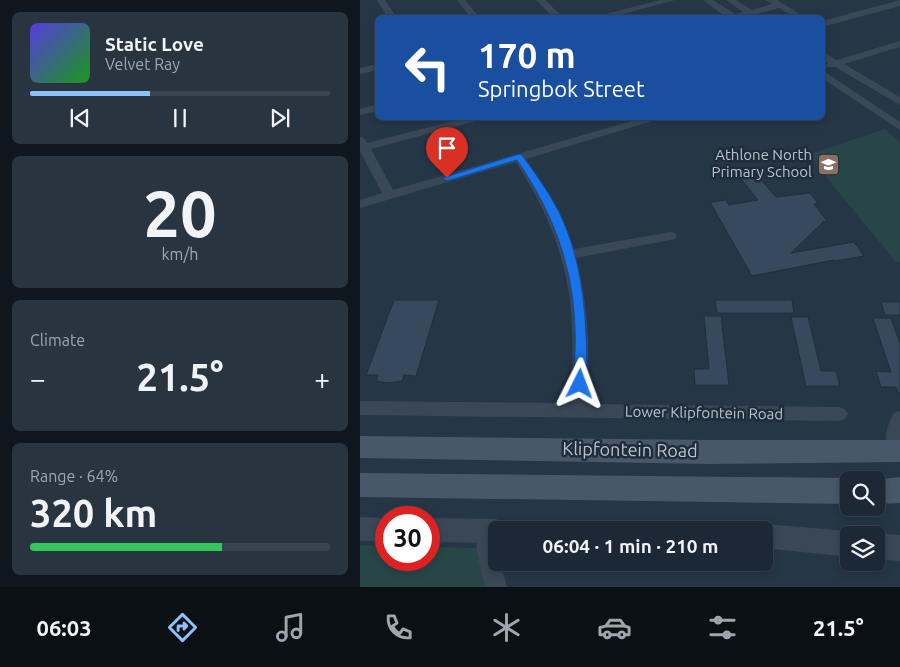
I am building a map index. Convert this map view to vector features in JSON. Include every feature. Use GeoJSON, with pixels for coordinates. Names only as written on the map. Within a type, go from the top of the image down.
{"type":"FeatureCollection","features":[{"type":"Feature","properties":{"kind":"main road","name":"Klipfontein Road"},"geometry":{"type":"LineString","coordinates":[[360,447],[899,454]]}},
{"type":"Feature","properties":{"kind":"main road"},"geometry":{"type":"LineString","coordinates":[[360,485],[840,491]]}},
{"type":"Feature","properties":{"kind":"main road"},"geometry":{"type":"LineString","coordinates":[[885,491],[900,490]]}},
{"type":"Feature","properties":{"kind":"street"},"geometry":{"type":"LineString","coordinates":[[381,0],[391,15]]}},
{"type":"Feature","properties":{"kind":"street"},"geometry":{"type":"LineString","coordinates":[[461,0],[474,15]]}},
{"type":"Feature","properties":{"kind":"street"},"geometry":{"type":"LineString","coordinates":[[540,0],[557,15]]}},
{"type":"Feature","properties":{"kind":"street"},"geometry":{"type":"LineString","coordinates":[[620,0],[632,9]]}},
{"type":"Feature","properties":{"kind":"street"},"geometry":{"type":"LineString","coordinates":[[607,15],[671,0]]}},
{"type":"Feature","properties":{"kind":"street"},"geometry":{"type":"LineString","coordinates":[[706,0],[731,15]]}},
{"type":"Feature","properties":{"kind":"street"},"geometry":{"type":"LineString","coordinates":[[730,0],[754,15],[780,5]]}},
{"type":"Feature","properties":{"kind":"street"},"geometry":{"type":"LineString","coordinates":[[770,0],[797,15]]}},
{"type":"Feature","properties":{"kind":"street"},"geometry":{"type":"LineString","coordinates":[[870,0],[885,8]]}},
{"type":"Feature","properties":{"kind":"street"},"geometry":{"type":"LineString","coordinates":[[825,23],[900,3]]}},
{"type":"Feature","properties":{"kind":"street"},"geometry":{"type":"LineString","coordinates":[[825,66],[900,44]]}},
{"type":"Feature","properties":{"kind":"street"},"geometry":{"type":"LineString","coordinates":[[825,57],[900,102]]}},
{"type":"Feature","properties":{"kind":"street"},"geometry":{"type":"LineString","coordinates":[[360,71],[375,68]]}},
{"type":"Feature","properties":{"kind":"street"},"geometry":{"type":"LineString","coordinates":[[825,74],[900,127]]}},
{"type":"Feature","properties":{"kind":"street"},"geometry":{"type":"LineString","coordinates":[[360,112],[375,108]]}},
{"type":"Feature","properties":{"kind":"street"},"geometry":{"type":"LineString","coordinates":[[389,195],[362,144],[467,120]]}},
{"type":"Feature","properties":{"kind":"street"},"geometry":{"type":"LineString","coordinates":[[360,204],[519,157],[628,121]]}},
{"type":"Feature","properties":{"kind":"street"},"geometry":{"type":"LineString","coordinates":[[519,157],[552,210],[570,254],[575,274],[581,329],[582,369],[578,412]]}},
{"type":"Feature","properties":{"kind":"street"},"geometry":{"type":"LineString","coordinates":[[570,254],[670,236]]}},
{"type":"Feature","properties":{"kind":"street","name":"Lower Klipfontein Road"},"geometry":{"type":"LineString","coordinates":[[360,408],[839,414]]}},
{"type":"Feature","properties":{"kind":"street"},"geometry":{"type":"LineString","coordinates":[[899,454],[894,431],[900,418]]}},
{"type":"Feature","properties":{"kind":"street"},"geometry":{"type":"LineString","coordinates":[[360,529],[375,529]]}},
{"type":"Feature","properties":{"kind":"street"},"geometry":{"type":"LineString","coordinates":[[440,530],[488,531]]}},
{"type":"Feature","properties":{"kind":"street"},"geometry":{"type":"LineString","coordinates":[[773,537],[840,543]]}},
{"type":"Feature","properties":{"kind":"street"},"geometry":{"type":"LineString","coordinates":[[488,542],[486,548],[488,556]]}},
{"type":"Feature","properties":{"kind":"street"},"geometry":{"type":"LineString","coordinates":[[885,547],[900,548]]}},
{"type":"Feature","properties":{"kind":"street"},"geometry":{"type":"LineString","coordinates":[[492,571],[496,587]]}},
{"type":"Feature","properties":{"kind":"green space"},"geometry":{"type":"Polygon","coordinates":[[[885,129],[900,142],[900,262],[896,262],[808,155],[885,129]]]}},
{"type":"Feature","properties":{"kind":"green space"},"geometry":{"type":"Polygon","coordinates":[[[360,545],[375,546],[375,571],[440,571],[440,547],[478,548],[488,587],[360,587],[360,545]]]}},
{"type":"Feature","properties":{"kind":"building"},"geometry":{"type":"Polygon","coordinates":[[[757,175],[776,197],[810,193],[818,203],[814,204],[827,221],[823,222],[791,253],[854,242],[864,256],[752,276],[710,202],[726,200],[729,205],[758,200],[741,179],[757,175]]]}},
{"type":"Feature","properties":{"kind":"building"},"geometry":{"type":"Polygon","coordinates":[[[394,300],[439,300],[416,376],[404,375],[402,381],[388,383],[376,381],[378,375],[366,375],[394,300]]]}},
{"type":"Feature","properties":{"kind":"building"},"geometry":{"type":"Polygon","coordinates":[[[715,300],[792,300],[794,313],[717,313],[715,300]]]}},
{"type":"Feature","properties":{"kind":"building"},"geometry":{"type":"Polygon","coordinates":[[[881,302],[900,302],[900,315],[885,315],[881,302]]]}},
{"type":"Feature","properties":{"kind":"building"},"geometry":{"type":"Polygon","coordinates":[[[704,316],[721,316],[729,385],[695,385],[694,369],[709,369],[704,316]]]}},
{"type":"Feature","properties":{"kind":"building"},"geometry":{"type":"Polygon","coordinates":[[[791,317],[808,317],[821,371],[836,371],[840,386],[806,386],[791,317]]]}},
{"type":"Feature","properties":{"kind":"building"},"geometry":{"type":"Polygon","coordinates":[[[873,318],[891,318],[900,344],[900,393],[898,393],[896,387],[881,387],[876,371],[891,372],[873,318]]]}},
{"type":"Feature","properties":{"kind":"place","name":"Athlone North Primary School"},"geometry":{"type":"Point","coordinates":[828,164]}},
{"type":"Feature","properties":{"kind":"route"},"geometry":{"type":"LineString","coordinates":[[447,178],[519,157],[544,194],[563,233],[575,274],[581,329],[582,369],[580,384]]}}]}
